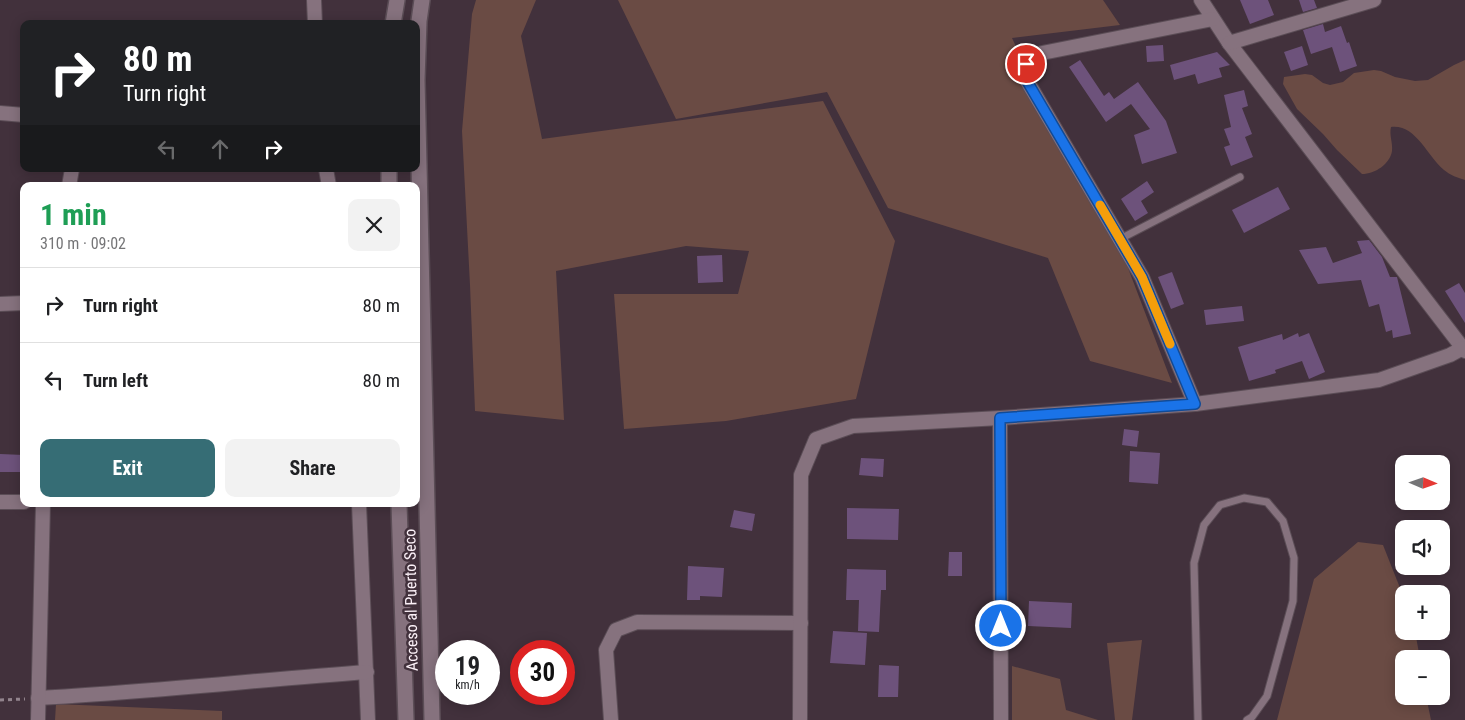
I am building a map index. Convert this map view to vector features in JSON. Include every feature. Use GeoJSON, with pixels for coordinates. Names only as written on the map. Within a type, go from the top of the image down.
{"type":"FeatureCollection","features":[{"type":"Feature","properties":{"kind":"main road"},"geometry":{"type":"LineString","coordinates":[[394,20],[397,0]]}},
{"type":"Feature","properties":{"kind":"main road","name":"Acceso al Puerto Seco"},"geometry":{"type":"LineString","coordinates":[[419,20],[422,0]]}},
{"type":"Feature","properties":{"kind":"main road","name":"Acceso al Puerto Seco"},"geometry":{"type":"LineString","coordinates":[[420,208],[432,720]]}},
{"type":"Feature","properties":{"kind":"main road","name":"Acceso al Puerto Seco"},"geometry":{"type":"LineString","coordinates":[[399,507],[406,720]]}},
{"type":"Feature","properties":{"kind":"street"},"geometry":{"type":"LineString","coordinates":[[314,0],[315,20]]}},
{"type":"Feature","properties":{"kind":"street"},"geometry":{"type":"LineString","coordinates":[[800,720],[799,692],[802,623],[801,475],[816,439],[853,426],[1195,404],[1379,380],[1464,350],[1229,43],[1201,0]]}},
{"type":"Feature","properties":{"kind":"street"},"geometry":{"type":"LineString","coordinates":[[1229,43],[1374,0]]}},
{"type":"Feature","properties":{"kind":"street"},"geometry":{"type":"LineString","coordinates":[[1195,404],[1142,277],[1027,81],[1026,64],[1036,54],[1213,19]]}},
{"type":"Feature","properties":{"kind":"street"},"geometry":{"type":"LineString","coordinates":[[0,113],[20,115]]}},
{"type":"Feature","properties":{"kind":"street"},"geometry":{"type":"LineString","coordinates":[[0,304],[20,303]]}},
{"type":"Feature","properties":{"kind":"street"},"geometry":{"type":"LineString","coordinates":[[1000,418],[1001,720]]}},
{"type":"Feature","properties":{"kind":"street"},"geometry":{"type":"LineString","coordinates":[[0,502],[20,502]]}},
{"type":"Feature","properties":{"kind":"street"},"geometry":{"type":"LineString","coordinates":[[38,720],[43,507]]}},
{"type":"Feature","properties":{"kind":"street"},"geometry":{"type":"LineString","coordinates":[[359,507],[368,720]]}},
{"type":"Feature","properties":{"kind":"street"},"geometry":{"type":"LineString","coordinates":[[611,720],[606,650],[616,630],[637,622],[802,623]]}},
{"type":"Feature","properties":{"kind":"street"},"geometry":{"type":"LineString","coordinates":[[38,698],[367,672]]}},
{"type":"Feature","properties":{"kind":"lane"},"geometry":{"type":"LineString","coordinates":[[1120,239],[1240,177]]}},
{"type":"Feature","properties":{"kind":"lane"},"geometry":{"type":"LineString","coordinates":[[1198,720],[1194,562],[1204,525],[1220,505],[1244,498],[1267,502],[1282,521],[1294,558],[1293,601],[1267,696],[1252,717],[1247,720]]}},
{"type":"Feature","properties":{"kind":"path"},"geometry":{"type":"LineString","coordinates":[[0,700],[38,698]]}},
{"type":"Feature","properties":{"kind":"shaded area"},"geometry":{"type":"Polygon","coordinates":[[[476,0],[536,0],[521,36],[542,139],[823,101],[895,241],[856,399],[726,421],[624,429],[614,294],[738,294],[749,251],[686,246],[556,271],[564,420],[475,411],[462,131],[472,14],[476,0]]]}},
{"type":"Feature","properties":{"kind":"shaded area"},"geometry":{"type":"Polygon","coordinates":[[[618,0],[1103,0],[1120,25],[1012,38],[1061,143],[1128,268],[1172,383],[1090,361],[1048,258],[888,208],[827,92],[676,119],[618,0]]]}},
{"type":"Feature","properties":{"kind":"shaded area"},"geometry":{"type":"Polygon","coordinates":[[[1465,60],[1465,180],[1444,170],[1414,136],[1400,127],[1391,127],[1392,151],[1385,164],[1377,170],[1362,174],[1297,109],[1283,84],[1284,77],[1305,74],[1312,75],[1323,83],[1330,85],[1343,82],[1354,73],[1374,70],[1415,81],[1428,80],[1465,60]]]}},
{"type":"Feature","properties":{"kind":"shaded area"},"geometry":{"type":"Polygon","coordinates":[[[1358,542],[1383,545],[1399,585],[1395,585],[1395,640],[1417,640],[1418,650],[1395,650],[1395,705],[1428,705],[1431,720],[1277,720],[1314,579],[1358,542]]]}},
{"type":"Feature","properties":{"kind":"shaded area"},"geometry":{"type":"Polygon","coordinates":[[[1142,640],[1132,720],[1115,720],[1107,643],[1142,640]]]}},
{"type":"Feature","properties":{"kind":"shaded area"},"geometry":{"type":"Polygon","coordinates":[[[1012,666],[1060,679],[1066,710],[1098,720],[1012,720],[1012,666]]]}},
{"type":"Feature","properties":{"kind":"shaded area"},"geometry":{"type":"Polygon","coordinates":[[[56,704],[222,711],[222,720],[55,720],[56,704]]]}},
{"type":"Feature","properties":{"kind":"building"},"geometry":{"type":"Polygon","coordinates":[[[1240,0],[1268,0],[1274,15],[1250,24],[1240,0]]]}},
{"type":"Feature","properties":{"kind":"building"},"geometry":{"type":"Polygon","coordinates":[[[1299,0],[1314,0],[1317,8],[1303,12],[1299,0]]]}},
{"type":"Feature","properties":{"kind":"building"},"geometry":{"type":"Polygon","coordinates":[[[1323,24],[1325,32],[1341,26],[1357,66],[1340,72],[1332,47],[1311,54],[1303,30],[1323,24]]]}},
{"type":"Feature","properties":{"kind":"building"},"geometry":{"type":"Polygon","coordinates":[[[1163,45],[1164,61],[1147,62],[1146,46],[1163,45]]]}},
{"type":"Feature","properties":{"kind":"building"},"geometry":{"type":"Polygon","coordinates":[[[1302,46],[1308,65],[1291,71],[1284,52],[1302,46]]]}},
{"type":"Feature","properties":{"kind":"building"},"geometry":{"type":"Polygon","coordinates":[[[1217,52],[1230,65],[1219,68],[1222,77],[1198,84],[1195,74],[1174,80],[1170,65],[1217,52]]]}},
{"type":"Feature","properties":{"kind":"building"},"geometry":{"type":"Polygon","coordinates":[[[1080,60],[1104,96],[1109,92],[1114,99],[1138,82],[1166,121],[1177,153],[1142,164],[1134,135],[1150,129],[1131,104],[1106,122],[1069,67],[1080,60]]]}},
{"type":"Feature","properties":{"kind":"building"},"geometry":{"type":"Polygon","coordinates":[[[1244,90],[1248,106],[1242,108],[1252,134],[1245,137],[1253,157],[1231,166],[1224,147],[1230,145],[1224,129],[1231,127],[1224,95],[1244,90]]]}},
{"type":"Feature","properties":{"kind":"building"},"geometry":{"type":"Polygon","coordinates":[[[1147,181],[1154,192],[1141,201],[1148,213],[1135,221],[1121,199],[1147,181]]]}},
{"type":"Feature","properties":{"kind":"building"},"geometry":{"type":"Polygon","coordinates":[[[1278,187],[1290,209],[1244,233],[1232,210],[1278,187]]]}},
{"type":"Feature","properties":{"kind":"building"},"geometry":{"type":"Polygon","coordinates":[[[1369,240],[1382,257],[1390,277],[1397,277],[1411,334],[1393,338],[1392,330],[1386,332],[1379,304],[1369,307],[1361,280],[1318,284],[1299,250],[1326,247],[1333,263],[1362,253],[1357,241],[1369,240]]]}},
{"type":"Feature","properties":{"kind":"building"},"geometry":{"type":"Polygon","coordinates":[[[722,255],[723,282],[698,283],[697,256],[722,255]]]}},
{"type":"Feature","properties":{"kind":"building"},"geometry":{"type":"Polygon","coordinates":[[[1172,272],[1184,304],[1171,309],[1158,277],[1172,272]]]}},
{"type":"Feature","properties":{"kind":"building"},"geometry":{"type":"Polygon","coordinates":[[[1459,283],[1465,293],[1465,323],[1445,291],[1459,283]]]}},
{"type":"Feature","properties":{"kind":"building"},"geometry":{"type":"Polygon","coordinates":[[[1242,306],[1244,321],[1206,325],[1204,310],[1242,306]]]}},
{"type":"Feature","properties":{"kind":"building"},"geometry":{"type":"Polygon","coordinates":[[[1298,333],[1299,337],[1309,333],[1325,372],[1309,379],[1302,361],[1275,370],[1276,373],[1249,381],[1238,347],[1282,334],[1283,340],[1298,333]]]}},
{"type":"Feature","properties":{"kind":"building"},"geometry":{"type":"Polygon","coordinates":[[[1124,429],[1139,431],[1137,447],[1122,445],[1124,429]]]}},
{"type":"Feature","properties":{"kind":"building"},"geometry":{"type":"Polygon","coordinates":[[[1130,451],[1160,453],[1158,484],[1129,482],[1130,451]]]}},
{"type":"Feature","properties":{"kind":"building"},"geometry":{"type":"Polygon","coordinates":[[[0,454],[20,455],[20,472],[0,472],[0,454]]]}},
{"type":"Feature","properties":{"kind":"building"},"geometry":{"type":"Polygon","coordinates":[[[861,458],[884,459],[883,477],[859,475],[861,458]]]}},
{"type":"Feature","properties":{"kind":"building"},"geometry":{"type":"Polygon","coordinates":[[[847,508],[899,509],[898,540],[847,539],[847,508]]]}},
{"type":"Feature","properties":{"kind":"building"},"geometry":{"type":"Polygon","coordinates":[[[734,510],[755,514],[752,531],[730,527],[734,510]]]}},
{"type":"Feature","properties":{"kind":"building"},"geometry":{"type":"Polygon","coordinates":[[[949,552],[962,552],[962,576],[948,576],[949,552]]]}},
{"type":"Feature","properties":{"kind":"building"},"geometry":{"type":"Polygon","coordinates":[[[688,566],[724,568],[722,597],[700,596],[700,600],[687,600],[688,566]]]}},
{"type":"Feature","properties":{"kind":"building"},"geometry":{"type":"Polygon","coordinates":[[[847,569],[886,570],[886,590],[881,590],[879,632],[858,631],[859,600],[846,600],[847,569]]]}},
{"type":"Feature","properties":{"kind":"building"},"geometry":{"type":"Polygon","coordinates":[[[1029,601],[1072,603],[1071,628],[1028,626],[1029,601]]]}},
{"type":"Feature","properties":{"kind":"building"},"geometry":{"type":"Polygon","coordinates":[[[833,631],[867,633],[865,665],[830,663],[833,631]]]}},
{"type":"Feature","properties":{"kind":"building"},"geometry":{"type":"Polygon","coordinates":[[[879,665],[899,666],[898,697],[878,697],[879,665]]]}},
{"type":"Feature","properties":{"kind":"slow traffic"},"geometry":{"type":"LineString","coordinates":[[1100,205],[1142,277],[1170,344]]}},
{"type":"Feature","properties":{"kind":"route"},"geometry":{"type":"LineString","coordinates":[[1001,626],[1000,418],[1195,404],[1142,277],[1027,81],[1026,64]]}}]}
